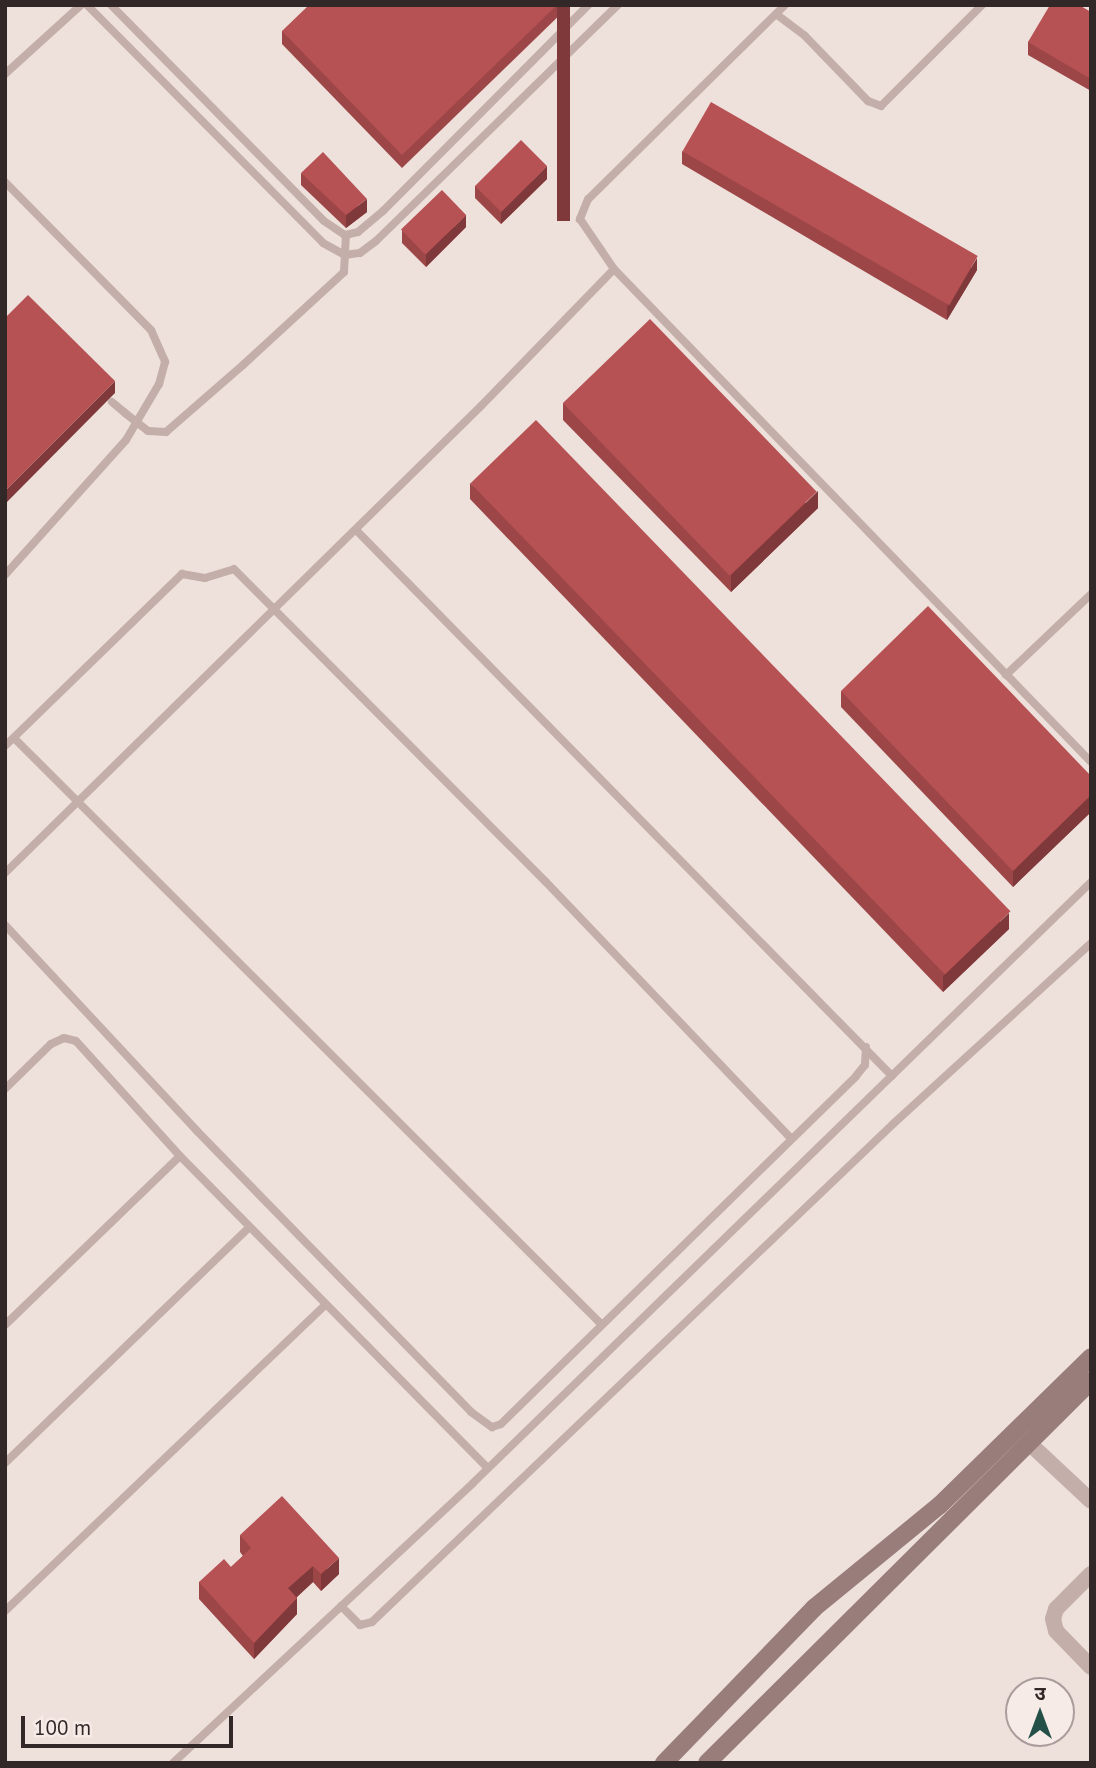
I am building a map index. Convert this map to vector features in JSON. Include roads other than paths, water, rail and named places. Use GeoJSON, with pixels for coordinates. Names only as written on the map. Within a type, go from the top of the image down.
{"type":"FeatureCollection","features":[{"type":"Feature","properties":{"kind":"street"},"geometry":{"type":"LineString","coordinates":[[664,1763],[814,1608],[940,1505],[1091,1357]]}},
{"type":"Feature","properties":{"kind":"street"},"geometry":{"type":"LineString","coordinates":[[706,1763],[1091,1381]]}},
{"type":"Feature","properties":{"kind":"street"},"geometry":{"type":"LineString","coordinates":[[1028,1442],[1091,1501]]}},
{"type":"Feature","properties":{"kind":"street"},"geometry":{"type":"LineString","coordinates":[[1091,1574],[1056,1609],[1052,1619],[1056,1631],[1091,1667]]}},
{"type":"Feature","properties":{"kind":"lane"},"geometry":{"type":"LineString","coordinates":[[5,74],[81,5]]}},
{"type":"Feature","properties":{"kind":"lane"},"geometry":{"type":"LineString","coordinates":[[87,5],[323,243],[348,255],[368,248],[436,185],[618,5]]}},
{"type":"Feature","properties":{"kind":"lane"},"geometry":{"type":"LineString","coordinates":[[111,5],[335,231],[346,235],[365,226],[422,172],[588,5]]}},
{"type":"Feature","properties":{"kind":"lane"},"geometry":{"type":"LineString","coordinates":[[785,5],[581,209],[587,231],[614,269],[1091,762]]}},
{"type":"Feature","properties":{"kind":"lane"},"geometry":{"type":"LineString","coordinates":[[776,14],[805,36],[868,101],[881,106],[982,5]]}},
{"type":"Feature","properties":{"kind":"lane"},"geometry":{"type":"LineString","coordinates":[[148,68],[162,56]]}},
{"type":"Feature","properties":{"kind":"lane"},"geometry":{"type":"LineString","coordinates":[[257,177],[269,165]]}},
{"type":"Feature","properties":{"kind":"lane"},"geometry":{"type":"LineString","coordinates":[[422,172],[436,185]]}},
{"type":"Feature","properties":{"kind":"lane"},"geometry":{"type":"LineString","coordinates":[[5,182],[152,330],[165,362],[154,394],[126,440],[5,575]]}},
{"type":"Feature","properties":{"kind":"lane"},"geometry":{"type":"LineString","coordinates":[[112,402],[148,431],[166,432],[344,272],[348,255],[346,235]]}},
{"type":"Feature","properties":{"kind":"lane"},"geometry":{"type":"LineString","coordinates":[[5,873],[78,805],[356,530],[614,269]]}},
{"type":"Feature","properties":{"kind":"lane"},"geometry":{"type":"LineString","coordinates":[[356,530],[892,1076]]}},
{"type":"Feature","properties":{"kind":"lane"},"geometry":{"type":"LineString","coordinates":[[5,746],[182,574],[205,578],[234,569],[277,608],[791,1139]]}},
{"type":"Feature","properties":{"kind":"lane"},"geometry":{"type":"LineString","coordinates":[[1006,675],[1091,594]]}},
{"type":"Feature","properties":{"kind":"lane"},"geometry":{"type":"LineString","coordinates":[[14,738],[78,805],[601,1324]]}},
{"type":"Feature","properties":{"kind":"lane"},"geometry":{"type":"LineString","coordinates":[[173,1763],[488,1468],[1091,882]]}},
{"type":"Feature","properties":{"kind":"lane"},"geometry":{"type":"LineString","coordinates":[[5,925],[197,1131],[484,1423],[501,1424],[791,1139],[862,1069],[866,1047]]}},
{"type":"Feature","properties":{"kind":"lane"},"geometry":{"type":"LineString","coordinates":[[341,1606],[360,1625],[372,1622],[893,1124],[1091,943]]}},
{"type":"Feature","properties":{"kind":"lane"},"geometry":{"type":"LineString","coordinates":[[5,1089],[51,1044],[71,1038],[324,1305],[488,1468]]}},
{"type":"Feature","properties":{"kind":"lane"},"geometry":{"type":"LineString","coordinates":[[5,1325],[180,1156]]}},
{"type":"Feature","properties":{"kind":"lane"},"geometry":{"type":"LineString","coordinates":[[5,1463],[249,1227]]}},
{"type":"Feature","properties":{"kind":"lane"},"geometry":{"type":"LineString","coordinates":[[5,1611],[324,1305]]}}]}
